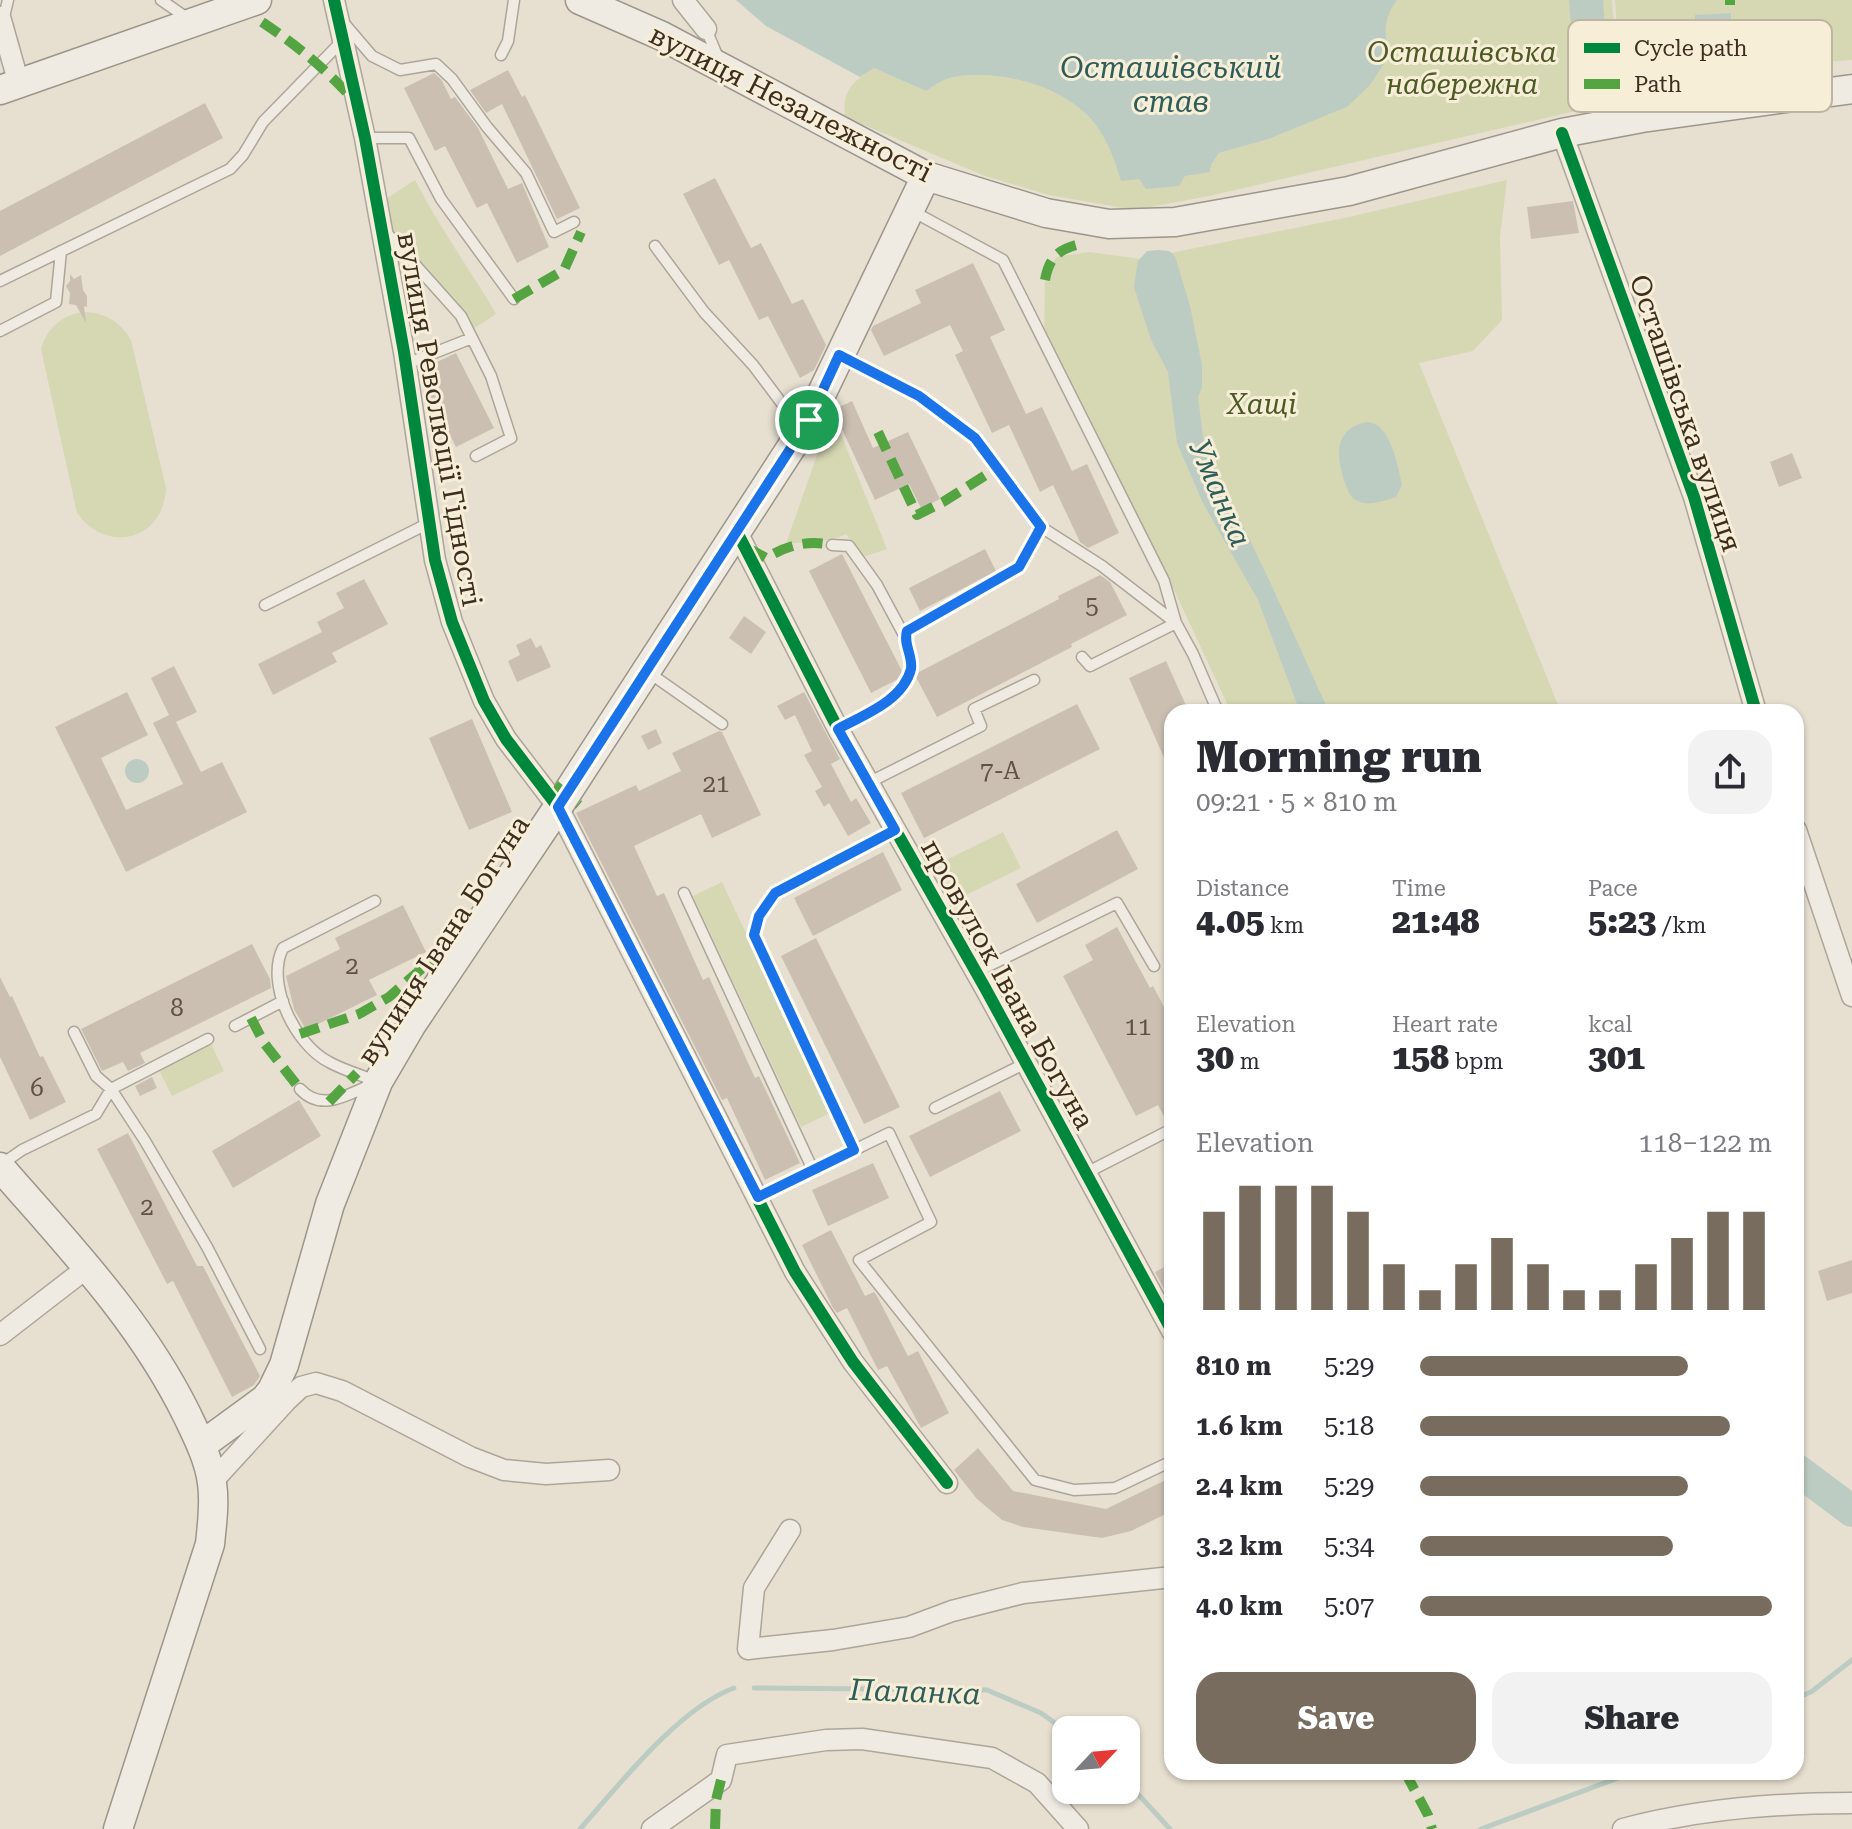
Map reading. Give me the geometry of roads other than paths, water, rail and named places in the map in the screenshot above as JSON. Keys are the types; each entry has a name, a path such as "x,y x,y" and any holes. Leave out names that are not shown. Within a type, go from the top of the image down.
{"main road":[{"path":"9,87 257,0"},
{"name":"вулиця Незалежності","path":"580,0 662,36 926,176 1046,213 1109,224 1175,222 1349,191 1562,133 1685,112"},
{"name":"вулиця Незалежності","path":"1832,92 1852,89"},
{"name":"вулиця Івана Богуна","path":"202,1445 265,1399 278,1379 330,1204 378,1082 412,1024 558,807 809,420 926,176"},
{"path":"0,1166 88,1267 136,1332 175,1392 202,1445 212,1482 210,1544 118,1829"}],"street":[{"path":"683,0 706,29"},
{"name":"вулиця Революції Гідності","path":"336,8 365,138 406,364 429,523 452,622 469,670 506,739 558,807 795,1272 853,1362 947,1483"},
{"path":"2,30 9,87"},
{"name":"Осташівська вулиця","path":"1562,133 1694,497 1754,704"},
{"name":"провулок Івана Богуна","path":"737,532 838,729 976,972 1164,1316"},
{"path":"1804,854 1852,996"},
{"path":"0,1335 88,1267"},
{"path":"212,1482 287,1400 301,1387 316,1383 342,1391 470,1457 504,1470 546,1474 609,1470"},
{"path":"790,1530 754,1588 748,1649 833,1640 909,1627 952,1611 1023,1593 1164,1578"},
{"path":"652,1829 721,1780 727,1755 826,1740 862,1739 992,1758 1037,1783 1078,1829"},
{"path":"1623,1829 1682,1816 1804,1803 1852,1803"}],"lane":[{"path":"2,30 8,0"},
{"path":"161,0 192,21"},
{"path":"501,55 508,41 514,0"},
{"path":"336,8 372,56 400,70 436,64 452,79 526,173 554,232 574,222"},
{"path":"706,29 724,69"},
{"path":"0,281 230,169 243,155 263,122 342,41"},
{"path":"365,138 409,138 441,199 514,299"},
{"path":"910,210 1003,260 1164,581 1176,623 1215,704"},
{"path":"381,226 461,316 491,376 511,438 476,456"},
{"path":"655,246 704,312 753,365 783,405 809,420"},
{"path":"0,331 56,302 61,251"},
{"path":"406,364 472,338"},
{"path":"839,355 919,396 975,438 1041,527 1102,566 1176,623"},
{"path":"265,605 429,523"},
{"path":"905,637 907,631 1019,567 1041,527"},
{"path":"832,545 849,546 877,585 905,637 912,666 902,688 887,701 838,729"},
{"path":"1082,657 1090,666 1176,623"},
{"path":"647,671 722,724"},
{"path":"868,783 981,726 974,709 1034,680"},
{"path":"854,1150 754,935 759,916 775,893 895,830"},
{"path":"684,893 813,1170"},
{"path":"375,901 283,948 276,961 276,976 290,1025 310,1049 328,1062 378,1082"},
{"path":"976,972 1117,903 1154,966"},
{"path":"235,1026 283,1001"},
{"path":"74,1032 96,1076 111,1089 145,1141 260,1349"},
{"path":"0,1166 22,1150 96,1114 111,1089 208,1039"},
{"path":"935,1108 1026,1063"},
{"path":"300,1089 317,1100 329,1102 378,1082"},
{"path":"758,1197 889,1133 931,1222 859,1260 1035,1480 1074,1490 1115,1488 1164,1465"},
{"path":"1086,1173 1164,1133"},
{"path":"803,1150 802,1143 806,1138"}],"water":[{"name":"Осташівський став","path":"736,0 1397,0 1386,26 1389,56 1370,85 1347,107 1269,139 1219,153 1210,172 1185,176 1179,186 1146,189 1139,179 1121,181 1111,151 1095,124 1083,111 1050,90 1011,78 991,76 950,78 926,91 874,68 860,77 766,26"},
{"path":"1569,0 1603,0 1604,20 1571,20"},
{"path":"1731,13 1731,20 1695,20 1695,15"},
{"path":"1147,251 1169,251 1175,256 1190,306 1202,365 1202,387 1198,397 1204,445 1325,704 1297,704 1258,600 1203,503 1177,443 1168,372 1151,340 1134,287 1138,261"},
{"path":"1367,422 1382,429 1387,437 1402,485 1396,497 1371,503 1359,502 1349,493 1339,460 1341,440 1346,432"},
{"path":"137,759 145,763 149,771 145,779 137,783 129,779 125,771 129,763"}],"waterway":[{"name":"Уманка","path":"1804,1475 1852,1511"},
{"name":"Паланка","path":"1804,1695 1852,1660"},
{"name":"Паланка","path":"580,1829 671,1730 692,1712 734,1688"},
{"name":"Паланка","path":"754,1688 987,1690 1041,1713 1052,1721"},
{"name":"Паланка","path":"1481,1829 1613,1780"},
{"name":"Паланка","path":"1140,1796 1170,1829"}],"park label":[{"name":"Осташівська набережна","path":"1462,68"},
{"name":"Хащі","path":"1262,404"}]}
